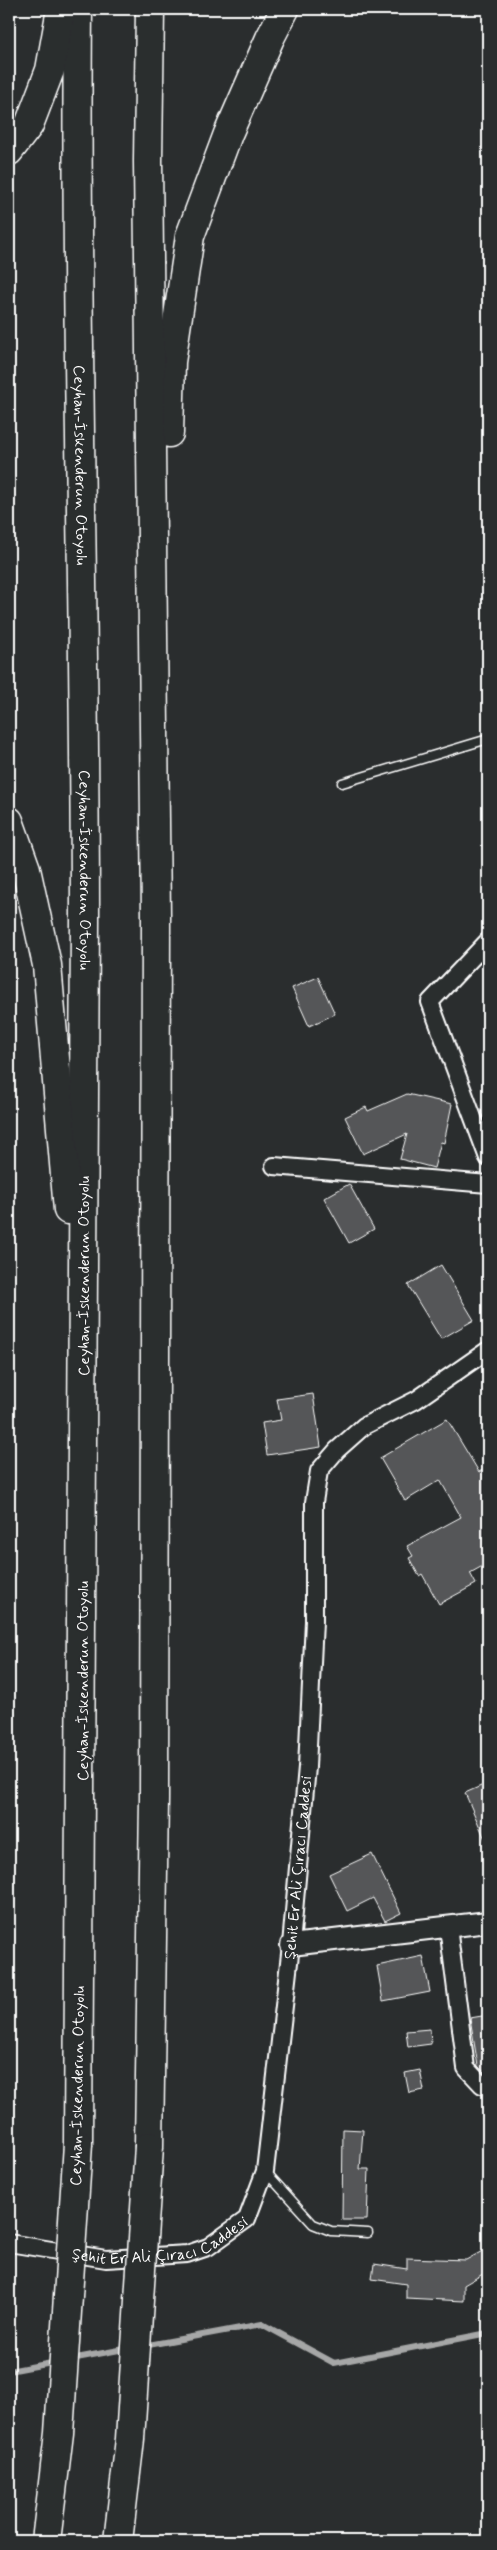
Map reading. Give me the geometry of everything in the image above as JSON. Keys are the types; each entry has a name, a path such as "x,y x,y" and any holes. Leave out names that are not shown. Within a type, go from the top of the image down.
{"highway":[{"path":"9,151 29,125 50,70 61,9"},
{"name":"Ceyhan-İskenderun Otoyolu","path":"46,2541 59,2433 78,2144 84,1461 85,917 77,162 78,9"},
{"path":"118,2541 130,2439 149,2146 154,1790 156,916 148,181 150,9"},
{"path":"156,916 171,362 190,236 228,134 270,38 285,9"},
{"path":"9,821 26,869 47,965 68,1203 84,1461"}],"street":[{"path":"488,941 430,1002 485,1136 488,1158"},
{"path":"274,1166 488,1184"},
{"name":"Şehit Er Ali Çıracı Caddesi","path":"9,2243 106,2259 187,2254 208,2247 247,2219 265,2171 291,1945 307,1767 314,1621 314,1502 319,1470 337,1450 364,1426 416,1400 488,1350"},
{"path":"291,1945 488,1922"},
{"path":"448,1927 466,2068 482,2085 488,2086"}],"lane":[{"path":"342,783 488,739"},
{"path":"265,2171 313,2224 331,2231 368,2233"}],"building":[{"path":"318,977 335,1014 309,1026 292,988"},
{"path":"407,1094 452,1104 444,1143 441,1142 434,1168 400,1159 407,1134 363,1154 345,1117 366,1107 368,1111"},
{"path":"349,1184 374,1229 349,1243 324,1198"},
{"path":"441,1265 474,1320 441,1339 408,1285"},
{"path":"313,1394 321,1447 267,1455 262,1423 281,1420 277,1399"},
{"path":"447,1419 479,1472 488,1467 488,1563 470,1573 476,1584 439,1604 422,1574 419,1576 409,1558 413,1556 407,1546 461,1517 440,1480 405,1501 380,1458"},
{"path":"488,1783 488,1846 465,1793"},
{"path":"372,1854 401,1913 385,1921 373,1898 347,1911 329,1874"},
{"path":"423,1956 430,1992 383,2001 377,1966"},
{"path":"488,2015 488,2073 485,2073 478,2066 470,2018"},
{"path":"430,2029 431,2044 408,2047 406,2031"},
{"path":"420,2070 424,2090 409,2093 405,2073"},
{"path":"343,2129 363,2130 360,2169 369,2169 367,2220 342,2220"},
{"path":"488,2248 488,2271 464,2285 464,2301 406,2298 406,2284 372,2279 374,2264 407,2269 407,2258 466,2260"}],"waterway":[{"path":"143,2346 262,2324 334,2363 488,2333"},
{"path":"71,2359 130,2348"},
{"path":"9,2371 57,2362"}]}
